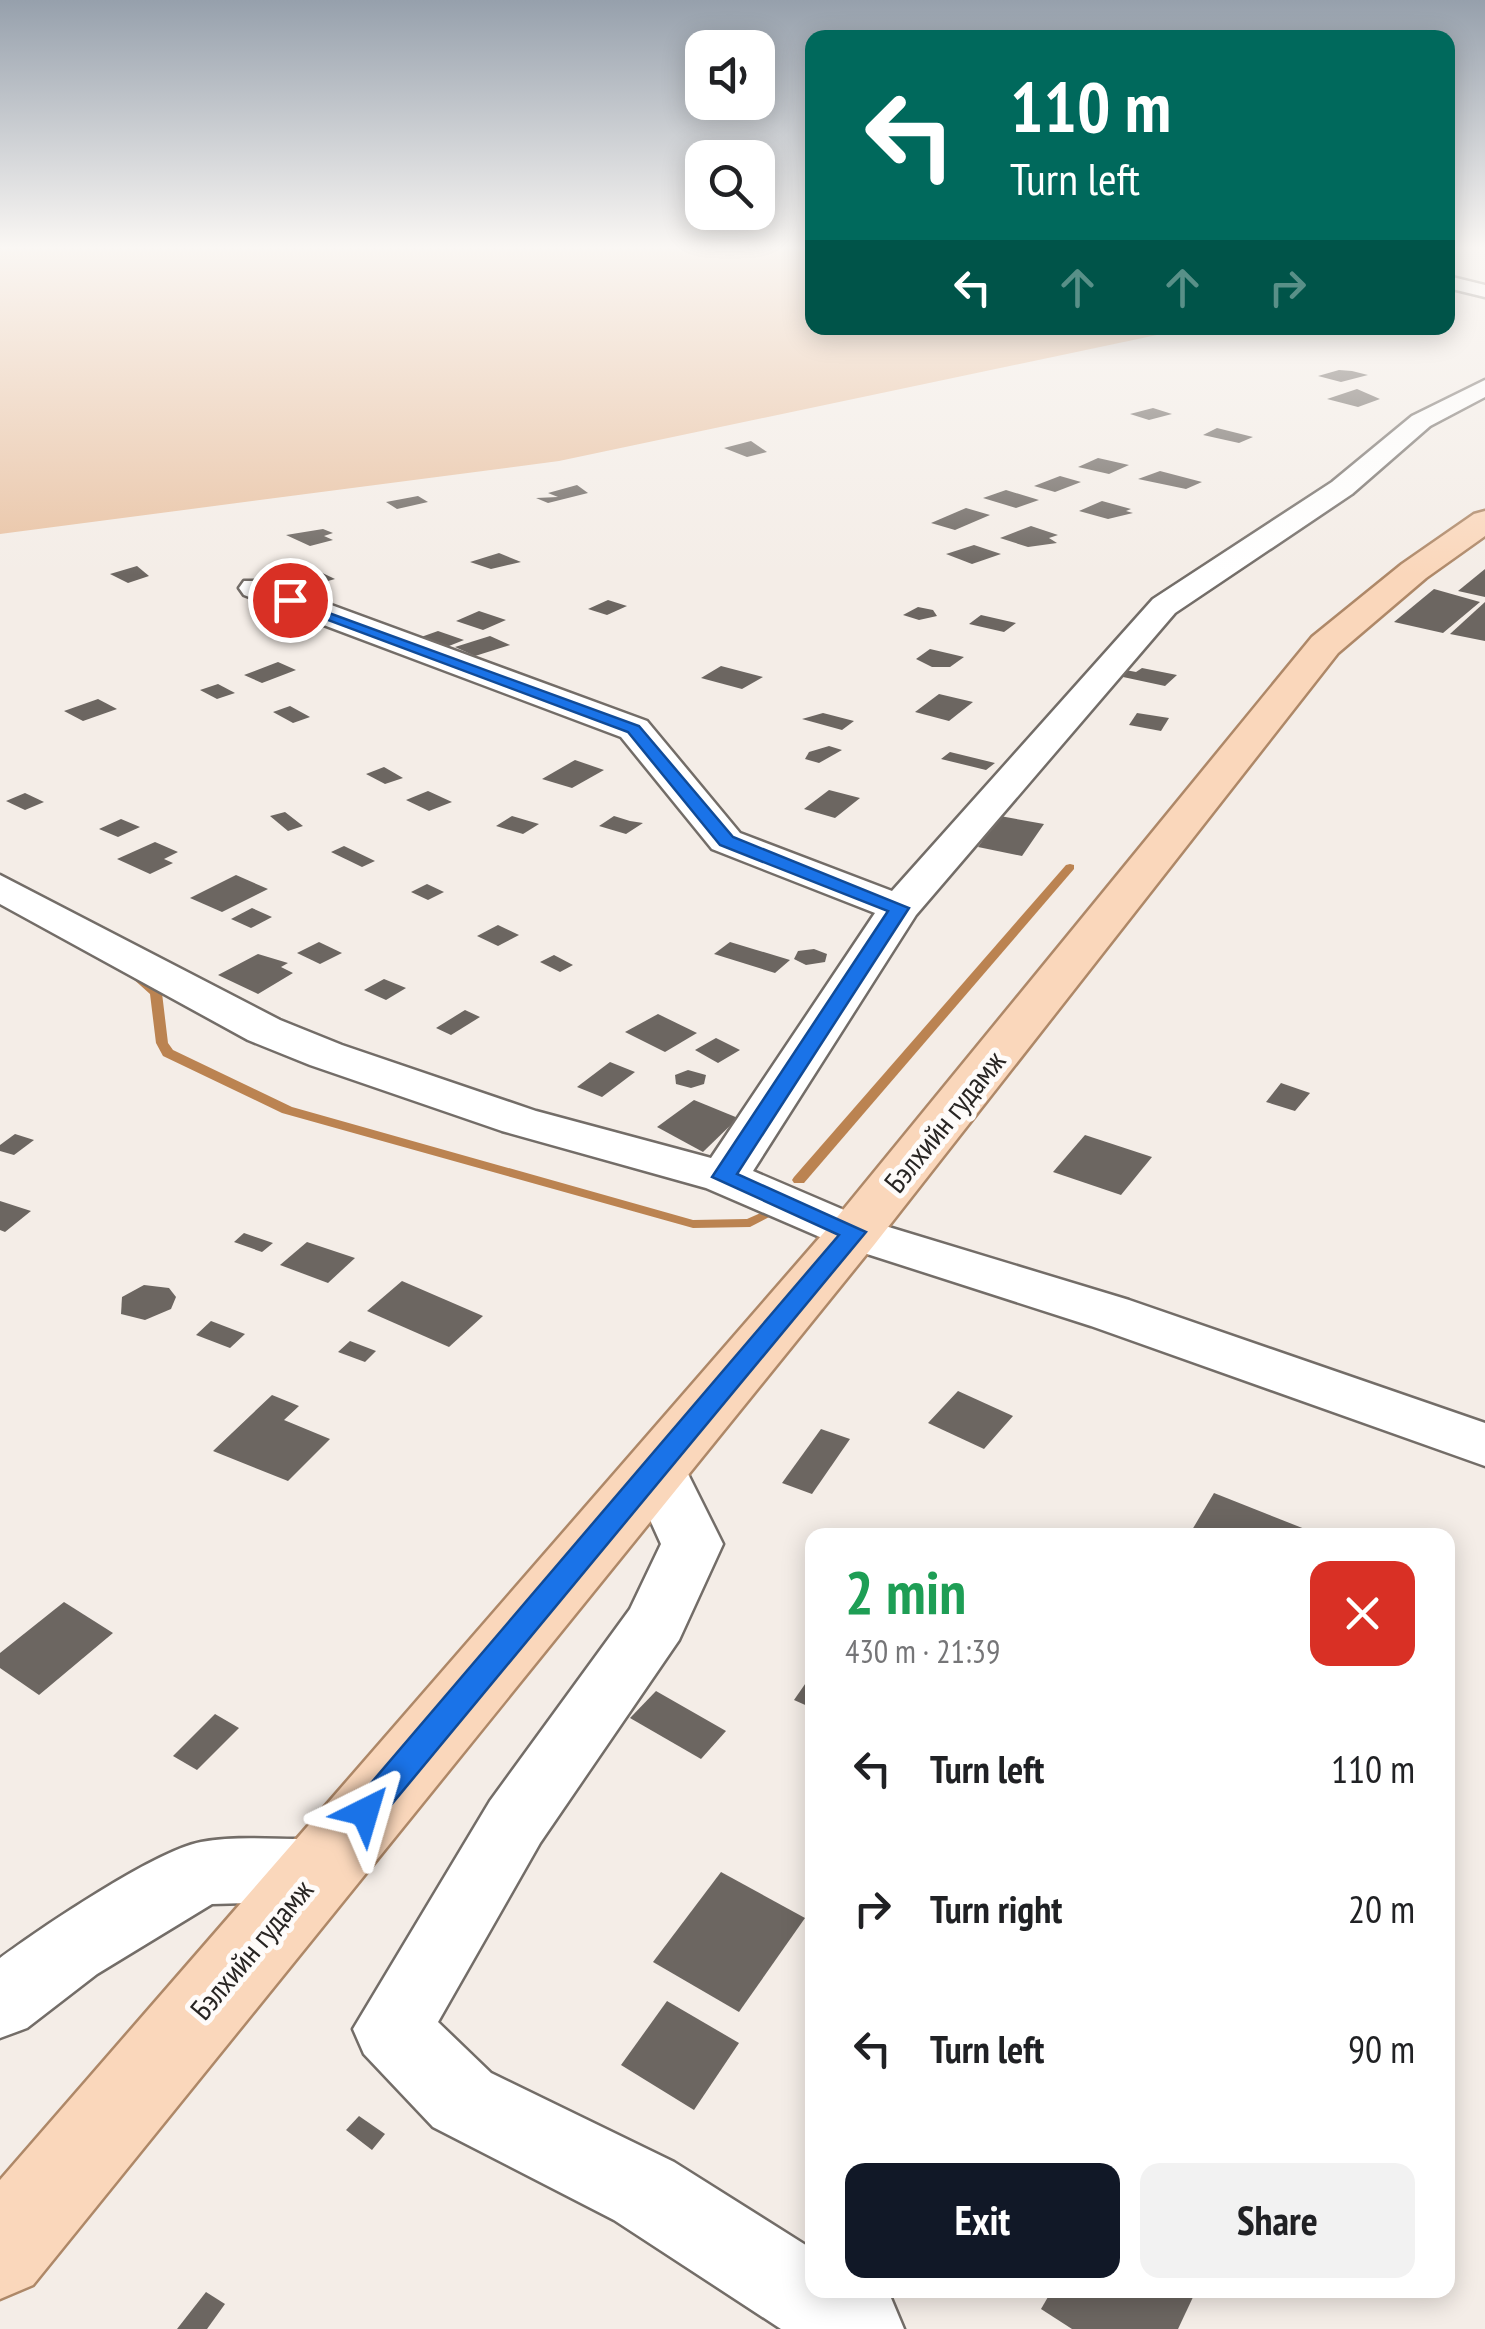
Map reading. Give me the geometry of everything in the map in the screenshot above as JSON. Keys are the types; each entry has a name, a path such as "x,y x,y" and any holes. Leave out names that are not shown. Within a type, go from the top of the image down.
{"main road":[{"name":"Бэлхийн гудамж","path":"0,2252 854,1232 1325,645 1414,571 1485,521"}],"street":[{"path":"724,1177 900,908 1164,606 1342,488 1421,420 1485,387"},
{"path":"256,588 634,729 726,841 900,908"},
{"path":"0,887 264,1030 326,1055 519,1121 724,1177 854,1232 1110,1313 1485,1445"},
{"path":"656,1469 692,1544 656,1622 515,1822 392,2029 462,2100 644,2192 805,2294"},
{"path":"0,2002 70,1950 201,1873 317,1870"},
{"path":"811,2298 860,2329"}],"shaded area":[{"path":"0,358 1049,358 559,461 0,534"}],"building":[{"path":"1339,370 1368,375 1341,382 1318,376"},
{"path":"1357,389 1380,399 1358,407 1327,399"},
{"path":"1153,408 1172,414 1149,420 1130,414"},
{"path":"1217,428 1253,437 1239,443 1203,435"},
{"path":"751,441 767,452 747,457 724,448"},
{"path":"1098,458 1129,465 1109,474 1078,467"},
{"path":"1160,471 1202,482 1186,489 1138,479"},
{"path":"1060,476 1081,482 1055,492 1034,486"},
{"path":"577,485 588,493 548,503 536,498 558,497 548,493"},
{"path":"1006,490 1039,500 1016,508 983,498"},
{"path":"418,496 428,502 397,509 386,502"},
{"path":"1102,501 1131,509 1126,511 1133,513 1108,519 1079,511"},
{"path":"966,508 990,515 955,530 931,523"},
{"path":"1031,526 1058,535 1049,538 1057,543 1028,547 1000,538"},
{"path":"323,529 333,533 324,536 333,540 310,546 286,535"},
{"path":"974,545 1001,554 972,564 946,554"},
{"path":"499,553 521,562 491,569 470,562"},
{"path":"137,566 149,576 128,583 110,574"},
{"path":"314,569 335,579 283,594 262,583"},
{"path":"1485,569 1485,597 1458,591"},
{"path":"1434,589 1480,602 1443,633 1394,622"},
{"path":"608,600 627,606 607,615 588,609"},
{"path":"1485,602 1485,641 1450,634 1474,612"},
{"path":"918,607 933,610 937,616 919,620 903,615"},
{"path":"479,611 506,620 483,630 456,621"},
{"path":"981,615 1016,623 1004,632 969,624"},
{"path":"438,631 464,640 434,652 407,642"},
{"path":"490,636 510,645 475,656 455,647"},
{"path":"930,649 964,657 950,667 932,667 916,659"},
{"path":"278,662 296,670 262,683 244,675"},
{"path":"721,666 763,677 742,689 701,678"},
{"path":"1115,668 1136,672 1142,668 1177,675 1165,686 1109,674"},
{"path":"218,684 235,693 217,699 200,690"},
{"path":"939,694 973,702 949,721 915,712"},
{"path":"98,699 117,709 83,721 64,711"},
{"path":"290,706 310,717 293,723 273,712"},
{"path":"823,713 854,721 842,730 802,719"},
{"path":"1137,713 1169,718 1161,731 1129,725"},
{"path":"829,746 842,750 819,763 805,759 809,752"},
{"path":"950,752 995,763 986,770 941,759"},
{"path":"575,760 604,770 572,788 542,779"},
{"path":"384,767 403,778 385,784 366,774"},
{"path":"829,790 860,798 835,818 804,809"},
{"path":"428,791 452,802 429,811 406,800"},
{"path":"25,793 44,802 25,810 6,801"},
{"path":"285,812 303,826 288,831 270,816"},
{"path":"512,816 539,824 523,834 496,826"},
{"path":"614,816 643,823 626,834 599,826"},
{"path":"1000,816 1044,824 1022,856 978,847"},
{"path":"121,819 140,827 118,837 99,829"},
{"path":"155,842 178,852 164,859 173,863 150,874 117,859"},
{"path":"344,846 375,861 362,867 331,852"},
{"path":"236,875 268,889 222,912 190,898"},
{"path":"427,884 444,892 428,900 411,892"},
{"path":"252,908 272,917 251,928 231,919"},
{"path":"498,925 519,935 498,946 477,936"},
{"path":"319,942 342,953 320,964 297,953"},
{"path":"730,942 790,960 775,973 714,954"},
{"path":"814,949 827,954 825,962 806,965 794,959 798,951"},
{"path":"258,954 288,963 281,967 293,973 258,994 218,975"},
{"path":"554,955 573,965 560,972 540,962"},
{"path":"384,979 406,988 386,1000 364,990"},
{"path":"465,1010 480,1017 451,1035 436,1028"},
{"path":"658,1014 697,1033 665,1052 625,1032"},
{"path":"716,1038 740,1050 718,1063 695,1050"},
{"path":"610,1062 635,1072 602,1097 577,1087"},
{"path":"688,1070 706,1075 704,1084 691,1088 676,1084 675,1075"},
{"path":"1281,1083 1310,1093 1295,1111 1266,1102"},
{"path":"694,1100 738,1118 703,1152 657,1127"},
{"path":"15,1134 34,1140 14,1155 0,1151 0,1145"},
{"path":"1085,1135 1152,1157 1121,1195 1053,1172"},
{"path":"0,1201 31,1211 5,1232 0,1230"},
{"path":"244,1233 273,1243 262,1252 234,1242"},
{"path":"307,1242 355,1258 328,1283 280,1265"},
{"path":"402,1281 483,1316 449,1347 367,1311"},
{"path":"144,1285 169,1288 176,1297 171,1309 145,1320 121,1314 122,1297"},
{"path":"211,1321 245,1334 230,1348 196,1335"},
{"path":"350,1341 376,1351 365,1362 338,1352"},
{"path":"958,1391 1013,1416 984,1449 928,1423"},
{"path":"272,1395 299,1406 284,1420 330,1439 288,1481 213,1451"},
{"path":"821,1429 850,1439 812,1494 782,1483"},
{"path":"1214,1493 1302,1528 1193,1528"},
{"path":"64,1602 113,1633 39,1695 0,1668 0,1653"},
{"path":"805,1684 805,1705 794,1700"},
{"path":"656,1691 726,1731 701,1759 630,1718"},
{"path":"215,1714 239,1728 197,1770 173,1756"},
{"path":"721,1872 805,1918 739,2012 653,1962"},
{"path":"667,2001 739,2043 694,2110 621,2065"},
{"path":"359,2116 385,2134 372,2150 346,2130"},
{"path":"206,2292 225,2304 207,2329 177,2329"},
{"path":"1047,2298 1193,2298 1178,2329 1072,2329 1041,2309"}],"waterway":[{"path":"799,1180 1070,867"},
{"path":"137,977 156,993 162,1043 168,1053 287,1110 693,1224 750,1223 770,1213"}],"route":[{"path":"290,600 634,729 726,841 900,908 724,1177 854,1232 365,1812"}]}
